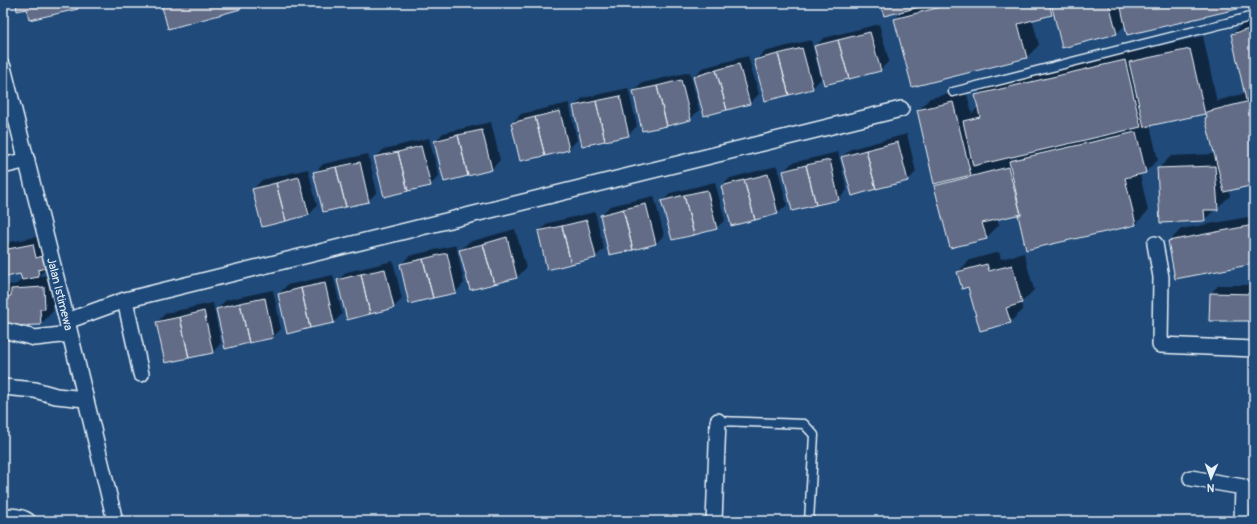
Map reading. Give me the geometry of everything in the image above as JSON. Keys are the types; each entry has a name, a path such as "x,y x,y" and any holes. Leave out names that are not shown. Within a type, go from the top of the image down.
{"street":[{"name":"Jalan Istimewa","path":"3,67 9,118 27,160 115,521"},
{"path":"3,330 35,338 69,328 125,300 901,110"},
{"path":"3,166 27,160"},
{"path":"1155,244 1161,277 1160,344 1254,349"},
{"path":"125,300 141,374"},
{"path":"3,387 35,390 56,396 85,399"},
{"path":"714,521 718,421"},
{"path":"1191,478 1243,487 1242,521"},
{"path":"3,516 25,518 28,521"}],"lane":[{"path":"953,92 1254,16"},
{"path":"718,421 804,424 814,434 809,521"}],"building":[{"path":"16,3 77,3 78,9 29,20 27,9 17,11"},
{"path":"161,3 239,3 241,9 168,29"},
{"path":"880,3 931,3 932,4 884,16"},
{"path":"956,3 1049,3 1052,15 1018,24 1027,58 912,87 894,19"},
{"path":"1051,3 1109,3 1117,34 1062,48"},
{"path":"1120,3 1254,3 1254,5 1127,35"},
{"path":"1254,28 1254,98 1246,100 1231,34"},
{"path":"870,32 881,71 849,79 838,40"},
{"path":"838,40 849,79 824,85 814,46"},
{"path":"802,48 813,89 789,95 778,54"},
{"path":"1190,49 1205,114 1144,127 1129,62"},
{"path":"778,54 789,95 765,101 754,60"},
{"path":"1125,60 1141,127 973,166 963,121 980,117 975,95"},
{"path":"739,64 750,104 727,110 716,70"},
{"path":"716,70 727,110 704,116 693,77"},
{"path":"681,80 691,120 667,126 657,86"},
{"path":"657,86 667,126 642,131 633,91"},
{"path":"620,96 629,136 605,141 596,101"},
{"path":"1254,100 1254,185 1224,192 1205,118 1207,117 1206,112"},
{"path":"596,101 605,141 582,146 573,106"},
{"path":"953,102 971,175 934,184 917,110"},
{"path":"560,111 569,150 545,156 535,117"},
{"path":"535,117 545,156 520,161 511,123"},
{"path":"482,130 492,170 468,176 458,135"},
{"path":"1136,132 1146,173 1125,178 1136,225 1026,250 1018,215 1021,215 1009,161"},
{"path":"458,135 468,176 444,182 434,141"},
{"path":"898,142 908,181 876,189 866,150"},
{"path":"421,146 431,186 408,191 398,152"},
{"path":"866,150 876,189 852,196 841,157"},
{"path":"398,152 408,191 384,197 374,157"},
{"path":"830,160 839,200 816,205 806,165"},
{"path":"360,162 369,202 346,207 336,167"},
{"path":"806,165 816,205 792,211 783,171"},
{"path":"1215,166 1218,210 1204,210 1205,221 1160,223 1157,168"},
{"path":"336,167 346,207 323,212 313,172"},
{"path":"1008,167 1021,214 982,223 987,239 950,248 934,186"},
{"path":"768,174 778,214 755,220 744,180"},
{"path":"299,177 309,215 286,221 276,183"},
{"path":"744,180 755,220 731,226 721,186"},
{"path":"276,183 286,221 262,227 252,189"},
{"path":"707,190 717,229 694,235 684,195"},
{"path":"684,195 694,235 672,240 661,201"},
{"path":"646,204 656,244 633,250 623,209"},
{"path":"623,209 633,250 609,255 600,215"},
{"path":"587,220 596,258 571,264 562,226"},
{"path":"1254,225 1254,264 1175,279 1168,241"},
{"path":"562,226 571,264 547,270 538,231"},
{"path":"507,237 517,278 494,284 483,244"},
{"path":"33,244 36,258 43,256 45,268 38,270 39,277 22,280 20,274 6,277 3,264 3,250"},
{"path":"483,244 494,284 470,290 459,250"},
{"path":"447,253 456,293 433,298 423,259"},
{"path":"423,259 433,298 409,304 400,264"},
{"path":"987,264 989,271 1012,265 1022,303 1006,308 1011,323 980,331 968,287 962,289 957,272"},
{"path":"385,269 394,308 370,314 361,274"},
{"path":"361,274 370,314 347,320 337,280"},
{"path":"325,283 334,323 310,328 301,288"},
{"path":"44,287 45,309 40,309 41,325 3,326 3,297 11,296 11,289"},
{"path":"301,288 310,328 287,334 278,294"},
{"path":"1210,293 1254,294 1254,321 1209,321"},
{"path":"265,298 273,338 249,343 240,303"},
{"path":"240,303 249,343 225,349 216,309"},
{"path":"204,311 213,353 189,358 180,317"},
{"path":"180,317 189,358 165,363 156,322"}]}
